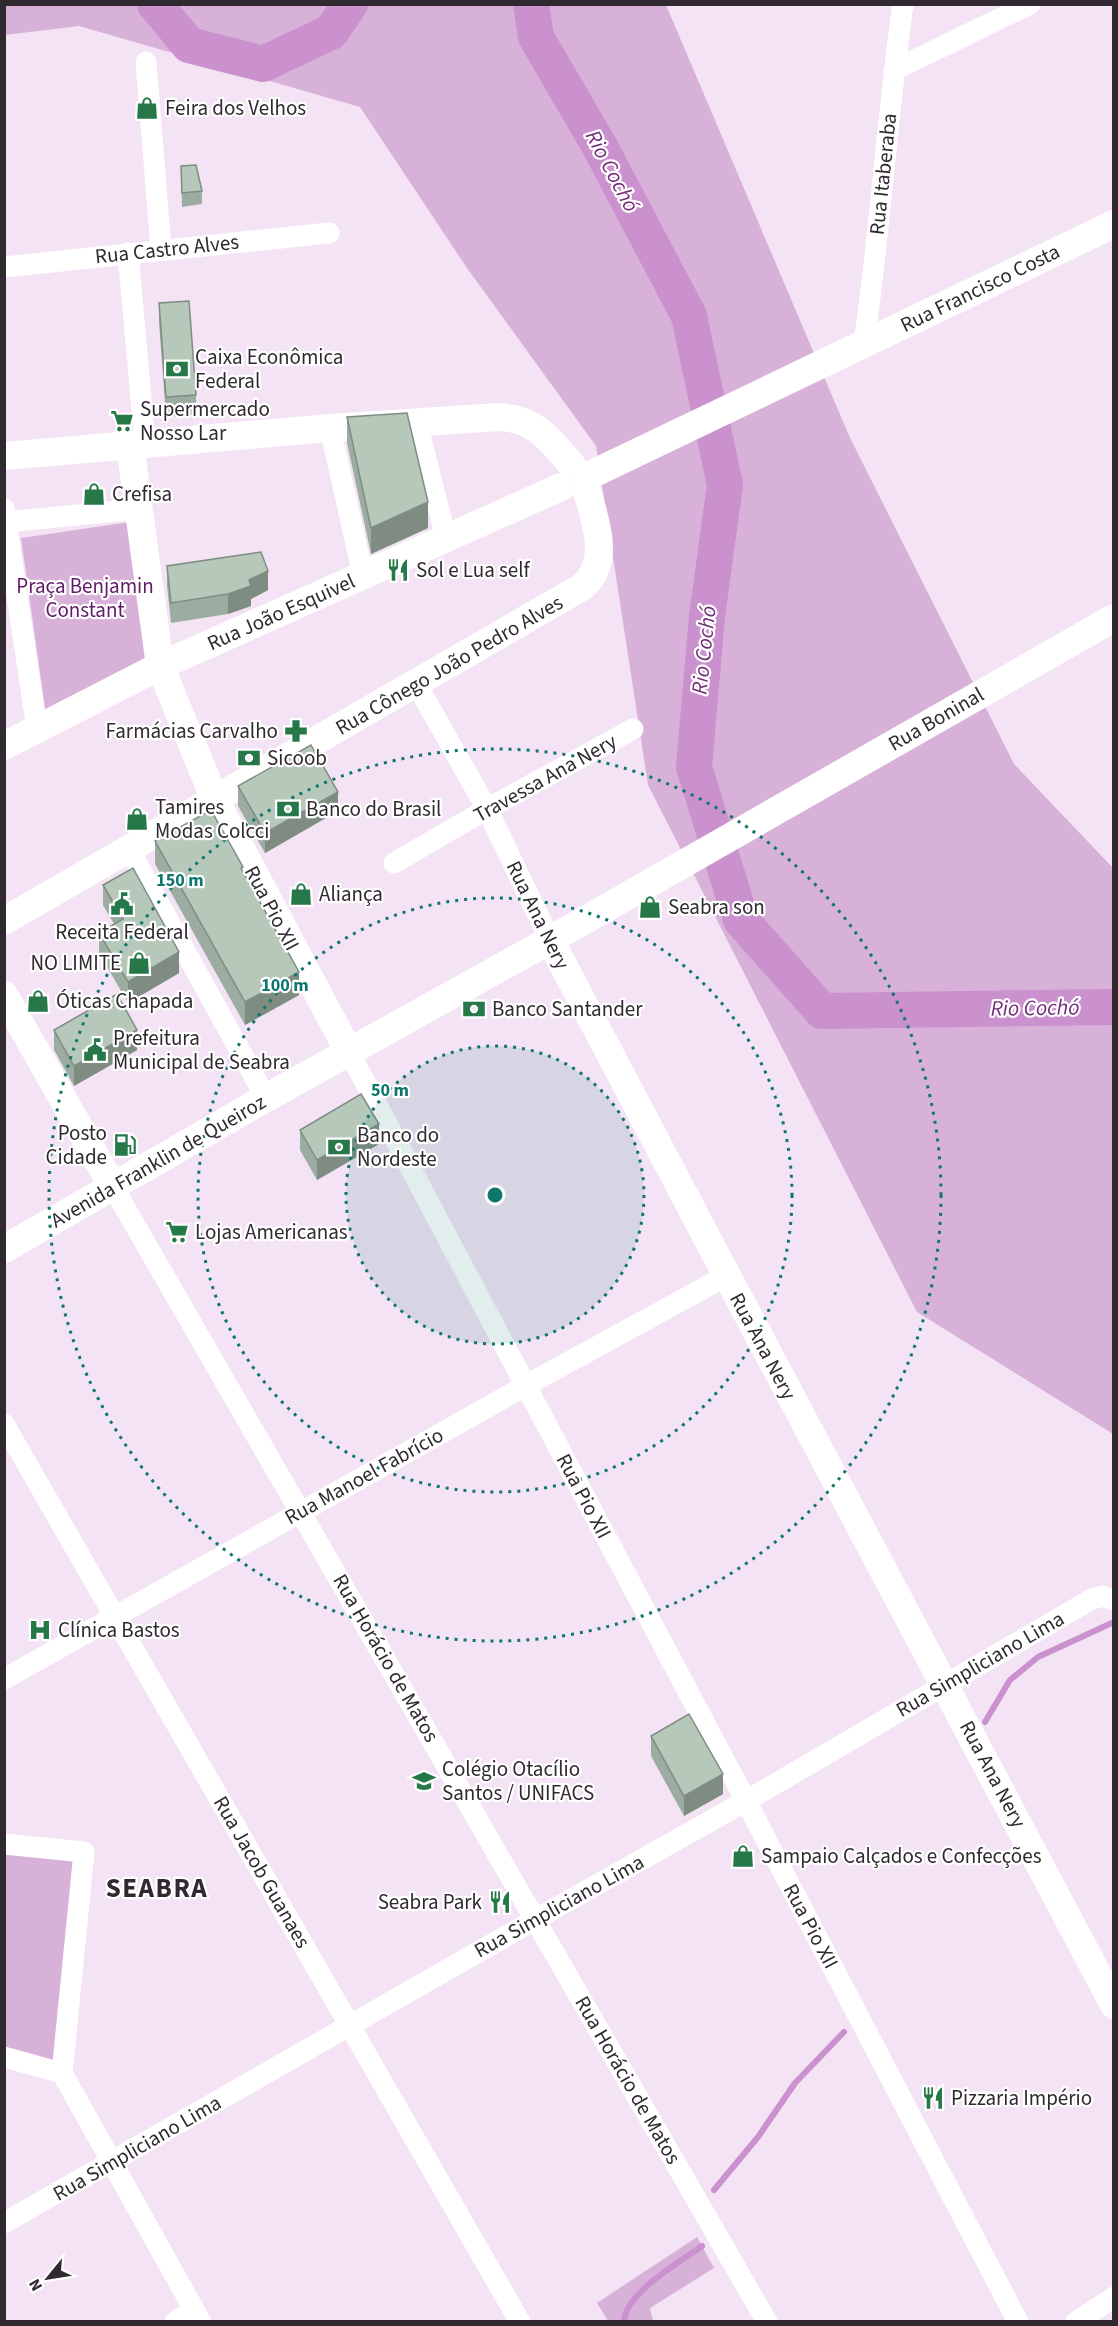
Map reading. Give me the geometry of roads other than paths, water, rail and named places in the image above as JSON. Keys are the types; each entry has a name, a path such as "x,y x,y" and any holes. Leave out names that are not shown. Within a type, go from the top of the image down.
{"street":[{"name":"Rua Itaberaba","path":"855,348 873,282 894,70 903,4"},
{"path":"894,70 1030,4"},
{"path":"146,62 161,249"},
{"name":"Rua Francisco Costa","path":"584,476 1113,224"},
{"name":"Rua Castro Alves","path":"4,267 329,233"},
{"path":"128,253 138,444 138,510 160,666"},
{"path":"4,456 330,428 516,418 530,423 543,434 584,476"},
{"path":"417,423 446,538"},
{"path":"330,428 363,575"},
{"name":"Rua João Esquivel","path":"4,746 160,666 584,476"},
{"name":"Rua Cônego João Pedro Alves","path":"4,921 582,587 592,579 598,567 600,552 584,476"},
{"path":"37,729 5,515 138,510"},
{"name":"Rua Boninal","path":"656,879 1113,618"},
{"name":"Rua Pio XII","path":"160,666 215,801 746,1801 1018,2322"},
{"name":"Rua Ana Nery","path":"417,684 487,809 550,940 1113,2005"},
{"name":"Travessa Ana Nery","path":"394,863 633,729"},
{"path":"129,849 266,1098"},
{"name":"Avenida Franklin de Queiroz","path":"6,1246 656,879"},
{"name":"Rua Horácio de Matos","path":"4,995 767,2322"},
{"name":"Rua Manoel Fabrício","path":"4,1679 525,1386 726,1276"},
{"name":"Rua Jacob Guanaes","path":"4,1424 520,2322"},
{"name":"Rua Simpliciano Lima","path":"4,2223 536,1918 746,1801 1092,1599 1103,1596 1113,1600"},
{"path":"4,1844 84,1852 62,2073 197,2316 175,2322"},
{"path":"4,2057 62,2073"},
{"path":"1076,2322 1113,2297"}],"waterway":[{"name":"Rio Cochó","path":"155,4 189,45 263,64 331,32 350,4"},
{"name":"Rio Cochó","path":"531,4 536,37 600,147 689,316 725,485 707,616 694,767 741,920 822,1011 1114,1007"},
{"path":"985,1722 1010,1680 1038,1657 1114,1622"},
{"path":"714,2190 758,2137 795,2083 844,2032"},
{"path":"624,2322 627,2311 643,2289 702,2246"}],"place":[{"name":"Feira dos Velhos","path":"147,108"},
{"name":"Caixa Econômica Federal","path":"177,369"},
{"name":"Supermercado Nosso Lar","path":"122,421"},
{"name":"Crefisa","path":"94,494"},
{"name":"Sol e Lua self","path":"398,570"},
{"name":"Farmácias Carvalho","path":"296,731"},
{"name":"Sicoob","path":"249,758"},
{"name":"Banco do Brasil","path":"288,809"},
{"name":"Tamires Modas Colcci","path":"137,819"},
{"name":"Aliança","path":"301,894"},
{"name":"Receita Federal","path":"122,904"},
{"name":"Seabra son","path":"650,907"},
{"name":"NO LIMITE","path":"139,963"},
{"name":"Óticas Chapada","path":"38,1001"},
{"name":"Banco Santander","path":"474,1009"},
{"name":"Prefeitura Municipal de Seabra","path":"95,1050"},
{"name":"Posto Cidade","path":"125,1145"},
{"name":"Banco do Nordeste","path":"339,1147"},
{"name":"Lojas Americanas","path":"177,1232"},
{"name":"Clínica Bastos","path":"40,1630"},
{"name":"Colégio Otacílio Santos / UNIFACS","path":"424,1781"},
{"name":"Sampaio Calçados e Confecções","path":"743,1856"},
{"name":"Seabra Park","path":"500,1902"},
{"name":"Pizzaria Império","path":"933,2098"}],"district":[{"name":"SEABRA","path":"157,1888"}],"park label":[{"name":"Praça Benjamin Constant","path":"85,598"}]}
